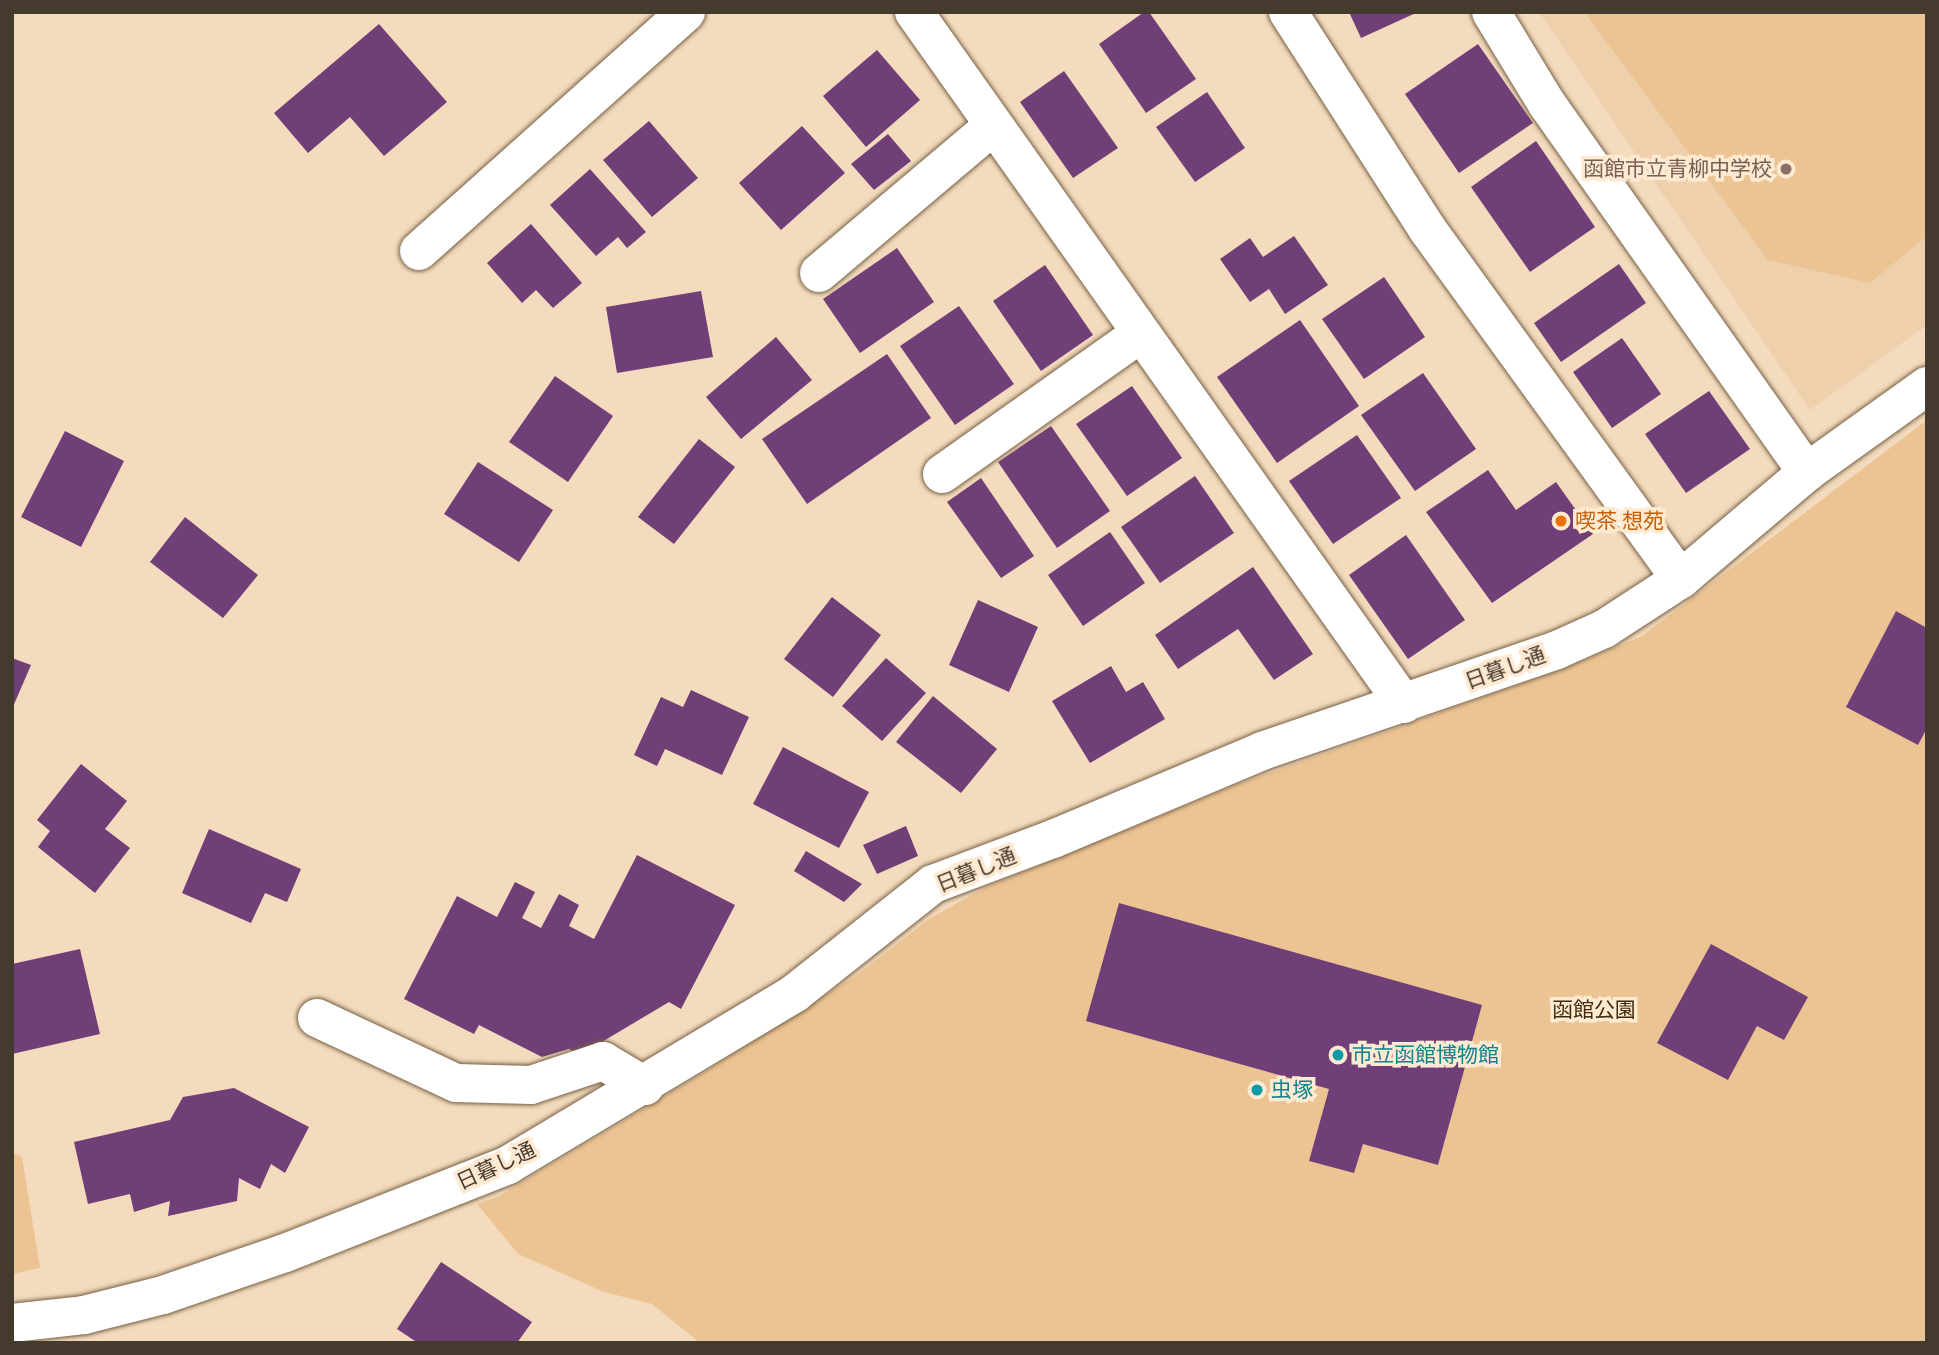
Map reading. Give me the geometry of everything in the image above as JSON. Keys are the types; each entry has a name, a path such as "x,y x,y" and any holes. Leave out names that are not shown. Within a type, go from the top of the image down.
{"street":[{"path":"419,251 686,12"},
{"path":"914,12 1404,704"},
{"path":"1288,12 1428,230 1681,579"},
{"path":"1491,12 1547,104 1807,472"},
{"path":"819,273 993,126"},
{"path":"942,474 1140,334"},
{"name":"日暮し通","path":"12,1323 83,1315 163,1295 285,1253 508,1165 645,1086 795,993 933,884 1054,839 1262,751 1557,650 1604,629 1681,579 1807,472 1927,386"},
{"path":"317,1018 456,1083 531,1085 603,1061 645,1086"}],"shaded area":[{"name":"函館市立青柳中学校","path":"1539,12 1927,12 1927,325 1810,410"}],"green space":[{"name":"函館市立青柳中学校","path":"1584,12 1927,12 1927,236 1870,283 1768,260"},
{"name":"函館公園","path":"1927,420 1927,1343 700,1343 652,1304 604,1292 518,1254 477,1204 499,1196 705,1072 857,975 929,919 986,887 1241,783 1561,670 1642,636"},
{"path":"12,1152 22,1157 40,1268 12,1274"}],"building":[{"path":"1144,12 1149,12 1196,79 1146,113 1099,44"},
{"path":"1349,12 1418,12 1361,38"},
{"path":"379,24 447,102 384,156 350,117 308,153 274,113"},
{"path":"1478,44 1533,123 1459,173 1405,94"},
{"path":"877,50 920,100 866,147 823,96"},
{"path":"1064,71 1118,148 1073,178 1020,102"},
{"path":"1207,92 1245,148 1195,182 1156,127"},
{"path":"649,121 698,178 652,217 603,160"},
{"path":"802,126 845,173 781,230 739,183"},
{"path":"888,134 911,161 874,190 851,164"},
{"path":"1536,141 1595,227 1530,272 1471,187"},
{"path":"590,169 646,232 627,248 618,237 596,256 550,205"},
{"path":"531,224 582,283 553,308 536,290 522,303 487,263"},
{"path":"1294,236 1328,285 1285,314 1269,289 1250,302 1220,259 1250,238 1263,257"},
{"path":"897,248 934,302 860,353 823,299"},
{"path":"1619,264 1646,303 1561,362 1534,323"},
{"path":"1045,265 1093,335 1041,371 993,301"},
{"path":"1384,277 1425,337 1364,379 1322,319"},
{"path":"701,291 713,357 617,373 606,307"},
{"path":"959,306 1014,384 955,425 900,346"},
{"path":"1300,320 1359,406 1277,463 1217,377"},
{"path":"776,337 812,380 741,439 706,397"},
{"path":"1622,338 1661,394 1612,428 1573,372"},
{"path":"887,354 931,418 807,504 762,439"},
{"path":"1423,373 1476,449 1415,491 1361,415"},
{"path":"555,376 613,416 568,482 509,442"},
{"path":"1132,386 1182,458 1127,496 1076,424"},
{"path":"1709,391 1750,449 1686,493 1645,434"},
{"path":"1051,426 1110,511 1057,548 998,462"},
{"path":"65,431 124,461 81,547 21,517"},
{"path":"1357,435 1401,498 1333,544 1289,481"},
{"path":"699,439 735,467 674,544 638,517"},
{"path":"478,462 553,510 519,562 444,514"},
{"path":"1488,470 1516,510 1556,482 1593,534 1492,603 1426,512"},
{"path":"1195,476 1234,533 1160,583 1121,527"},
{"path":"981,478 1034,556 1001,578 947,502"},
{"path":"185,517 258,575 223,618 150,562"},
{"path":"1110,532 1145,583 1083,626 1048,575"},
{"path":"1406,535 1465,620 1408,659 1349,575"},
{"path":"1253,567 1313,654 1274,680 1238,629 1178,669 1155,635"},
{"path":"832,597 881,635 833,697 784,659"},
{"path":"978,600 1038,627 1009,692 949,665"},
{"path":"1896,611 1927,628 1927,728 1918,745 1846,707"},
{"path":"12,658 31,665 12,709"},
{"path":"886,658 926,693 882,741 842,706"},
{"path":"1111,666 1126,692 1143,682 1165,719 1090,763 1052,701"},
{"path":"691,690 749,717 722,775 665,749 657,766 634,755 661,697 683,707"},
{"path":"933,696 997,749 961,793 896,742"},
{"path":"783,747 869,792 839,848 753,804"},
{"path":"81,764 127,801 105,829 130,848 95,893 38,847 50,831 37,820"},
{"path":"906,826 918,856 877,874 863,845"},
{"path":"209,829 301,869 287,902 265,893 251,923 182,893"},
{"path":"806,851 862,884 844,902 794,871"},
{"path":"637,855 735,905 681,1009 669,1002 580,1055 569,1049 542,1057 479,1025 474,1034 404,999 457,896 497,917 515,882 535,892 522,918 541,928 559,894 579,905 569,926 594,939"},
{"name":"市立函館博物館","path":"1119,903 1482,1005 1438,1165 1363,1144 1354,1173 1309,1161 1329,1089 1086,1021"},
{"path":"1711,944 1808,997 1784,1040 1757,1026 1728,1080 1657,1043"},
{"path":"80,949 100,1034 12,1054 12,964"},
{"path":"234,1088 309,1127 285,1173 271,1164 260,1189 239,1178 237,1201 168,1216 170,1201 134,1212 130,1194 88,1204 74,1142 170,1120 183,1097"},
{"path":"441,1262 532,1322 517,1343 418,1343 397,1329"}],"place":[{"name":"函館市立青柳中学校","path":"1786,169"},
{"name":"喫茶 想苑","path":"1561,521"},
{"name":"市立函館博物館","path":"1338,1055"},
{"name":"虫塚","path":"1257,1090"}]}
